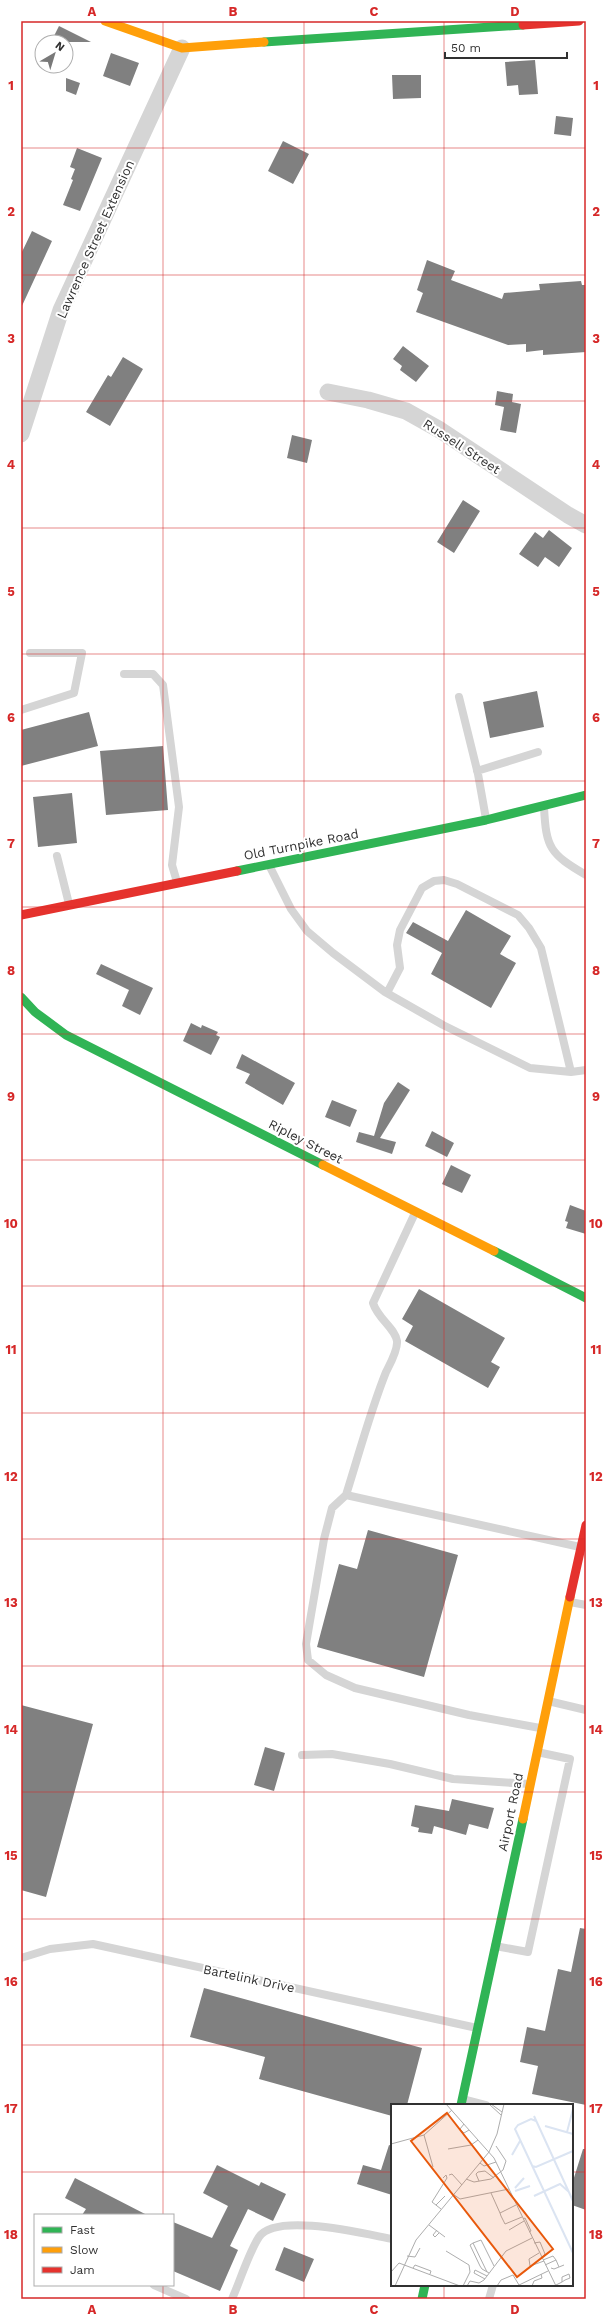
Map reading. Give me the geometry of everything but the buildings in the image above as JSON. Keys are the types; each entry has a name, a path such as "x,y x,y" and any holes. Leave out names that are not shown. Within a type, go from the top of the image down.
{"street":[{"path":"105,21 182,48 579,21"},
{"name":"Lawrence Street Extension","path":"21,434 61,310 182,48"},
{"name":"Russell Street","path":"328,392 368,400 406,411 440,430 568,515 586,525"},
{"name":"Old Turnpike Road","path":"21,915 486,820 586,795"},
{"name":"Ripley Street","path":"21,997 35,1012 66,1035 586,1298"},
{"name":"Airport Road","path":"462,2102 494,1946 586,1525"},
{"path":"422,2299 425,2286"}],"lane":[{"path":"21,710 74,693 82,653 30,653"},
{"path":"124,674 153,674 163,685 178,807 172,865 177,882"},
{"path":"459,697 477,771 486,820"},
{"path":"477,771 538,752"},
{"path":"544,806 545,836 554,854 586,875"},
{"path":"58,856 70,904"},
{"path":"268,864 291,909 307,931 332,953 386,993 442,1025 530,1068 571,1072 586,1070"},
{"path":"386,993 400,968 397,945 400,930 422,888 434,881 444,880 457,884 518,916 529,928 541,948 571,1072"},
{"path":"415,1211 373,1303 376,1313 393,1330 397,1341 377,1394 346,1495 332,1508 324,1539 306,1644 308,1660 326,1674 355,1688 469,1715 541,1729"},
{"path":"346,1495 581,1548"},
{"path":"569,1601 586,1605"},
{"path":"547,1701 586,1710"},
{"path":"494,1946 528,1952 570,1759 536,1752"},
{"path":"302,1755 332,1754 390,1764 454,1779 529,1784"},
{"name":"Bartelink Drive","path":"21,1958 50,1949 93,1944 477,2028"},
{"path":"462,2102 478,2104"},
{"path":"232,2299 259,2236 280,2225 334,2227 391,2239"},
{"path":"156,2286 186,2299"},
{"path":"489,2299 493,2286"}],"traffic: fast":[{"path":"264,42 523,25"},
{"path":"237,871 486,820 586,795"},
{"path":"21,997 35,1012 66,1035 323,1165"},
{"path":"494,1251 586,1298"},
{"path":"461,2104 523,1819"},
{"path":"422,2299 425,2286"}],"traffic: slow":[{"path":"105,21 182,48 264,42"},
{"path":"323,1165 494,1251"},
{"path":"523,1819 570,1597"}],"traffic: jam":[{"path":"523,25 579,21"},
{"path":"21,915 237,871"},
{"path":"570,1597 586,1525"}]}
